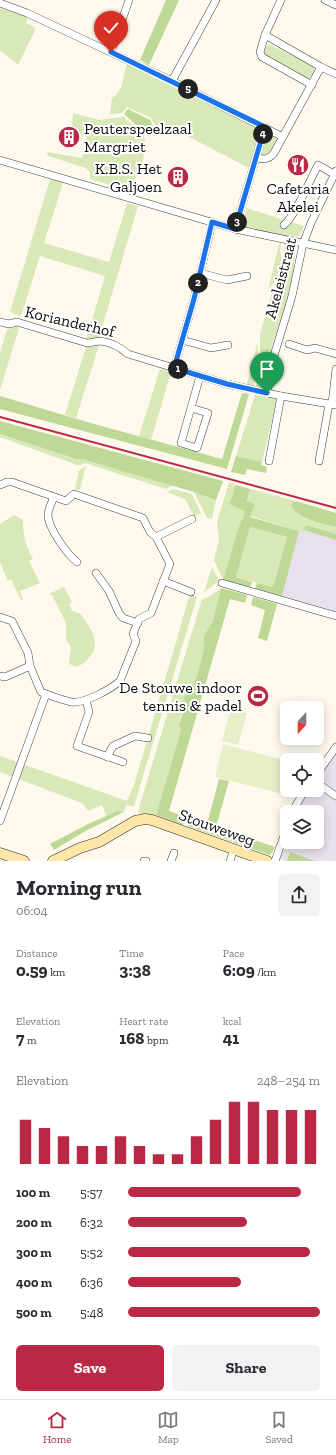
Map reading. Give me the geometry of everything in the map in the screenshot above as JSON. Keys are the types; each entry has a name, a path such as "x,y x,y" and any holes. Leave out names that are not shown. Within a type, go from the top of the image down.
{"main road":[{"name":"Stouweweg","path":"53,861 80,848 89,841 105,834 115,832 135,821 145,819 158,822 267,861"},
{"path":"0,853 24,861"}],"street":[{"path":"111,52 129,0"},
{"path":"172,80 216,0"},
{"path":"281,0 260,49 262,57 312,85"},
{"path":"325,0 336,5"},
{"path":"0,3 27,13 172,80 283,137"},
{"path":"265,35 336,74"},
{"path":"256,157 266,160 271,157 321,67"},
{"path":"235,229 265,127"},
{"path":"0,160 235,229 336,250"},
{"name":"Akeleistraat","path":"267,393 274,353 292,296 303,244 311,223 335,172 318,165 292,214 284,225"},
{"path":"174,368 200,273 212,222"},
{"path":"200,273 227,280 247,276"},
{"name":"Korianderhof","path":"0,322 9,324 17,322 87,343 98,341 120,347 128,354 200,376 267,393 332,405"},
{"path":"182,340 211,348 228,345"},
{"path":"289,344 307,350 315,348 336,354"},
{"path":"319,461 332,405 336,368"},
{"path":"191,408 208,413 197,448 181,443 200,376"},
{"path":"269,461 281,396"},
{"path":"0,485 7,482 12,482 66,501 74,494 143,518 150,532 156,537 170,564 151,613 139,619 133,634 136,641 120,681 116,685 86,700 72,702 41,692 30,666 28,653 12,622 0,617"},
{"path":"54,497 48,514 49,524 71,557 77,562"},
{"path":"156,537 192,519"},
{"path":"96,573 109,591 119,614 123,618 138,623"},
{"path":"163,581 192,592"},
{"path":"222,583 336,616"},
{"path":"0,676 5,677 30,666"},
{"path":"0,821 46,694"},
{"path":"86,700 89,712 77,746 123,762"},
{"path":"107,757 113,746 135,736 148,738"},
{"path":"324,764 336,746"},
{"path":"324,787 336,796"},
{"path":"275,861 280,847"},
{"path":"230,861 234,849"},
{"path":"171,861 174,853"}],"shaded area":[{"path":"298,527 336,537 336,617 279,600"},
{"path":"336,754 336,861 285,861 279,859 283,849 324,849 324,805 301,805 304,797 324,797 324,770"}],"green space":[{"path":"166,0 179,0 149,65 140,60"},
{"path":"0,8 28,17 26,23 36,28 18,65 0,50"},
{"path":"269,44 314,66 313,74 309,78 305,78 264,55 266,47"},
{"path":"127,64 258,129 257,139 249,168 174,129 167,127 157,128 151,118 127,107 122,113 110,114 112,98 121,87"},
{"path":"128,109 150,120 154,129 158,131 146,134 124,114"},
{"path":"73,113 99,120 123,116 143,136 145,140 143,161 135,176 137,193 90,179 90,173 86,168 48,156 47,152 82,158 87,138 72,128"},
{"path":"269,134 278,140 274,150 267,157 259,157 265,137"},
{"path":"50,179 63,183 44,243 109,262 127,203 138,206 99,338 89,341 86,340 105,276 40,256 21,316 10,312"},
{"path":"247,208 304,226 299,236 296,237 246,227 243,221"},
{"path":"281,243 280,250 284,271 268,290 279,244"},
{"path":"285,243 292,244 295,247 293,281 273,342 264,388 256,386 261,365 260,335 272,292 287,272 288,266 284,250"},
{"path":"19,328 0,390 0,353 7,329"},
{"path":"258,341 257,365 253,386 247,384"},
{"path":"98,345 76,418 65,415 86,347"},
{"path":"160,369 171,372 151,440 139,436"},
{"path":"242,393 249,394 227,469 0,409 0,396 87,422 222,459"},
{"path":"255,395 277,399 262,462 236,456"},
{"path":"0,421 223,481 216,500 194,492 82,459 76,459 0,434"},
{"path":"0,434 76,459 82,459 173,485 166,489 85,463 77,465 0,437"},
{"path":"236,456 262,462 261,465 267,467 266,473 247,469 245,475 231,472"},
{"path":"87,466 80,490 75,489 79,471"},
{"path":"229,482 236,485 229,504 245,512 238,529 223,580 214,560 219,540 217,523"},
{"path":"236,485 250,489 247,501 255,504 250,517 299,531 282,596 255,589 257,583 273,587 287,537 250,527 236,577 252,582 250,588 223,580 238,529 245,512 229,504"},
{"path":"173,489 192,494 201,513 194,516 185,499 167,492"},
{"path":"250,489 296,501 292,503 298,514 336,527 336,534 306,525 304,530 299,531 250,516 247,501"},
{"path":"194,492 216,500 212,519 207,518"},
{"path":"296,501 336,513 336,527 302,516 293,508 292,503"},
{"path":"14,515 23,520 25,540 33,559 29,561 40,583 20,591 23,600 21,600 11,579 8,581 0,562 0,524"},
{"path":"306,525 336,534 336,540 304,530"},
{"path":"250,527 287,537 273,587 236,577"},
{"path":"212,567 219,581 204,592"},
{"path":"64,587 72,602 69,604 72,611 81,614 92,632 95,642 95,647 90,657 77,667 69,664 71,647 66,639 66,623 52,595 49,594"},
{"path":"221,588 213,620 204,636 204,649 194,686 189,688 184,698 185,707 179,721 181,730 156,815 140,815 138,811 202,599 207,598"},
{"path":"221,588 247,595 245,603 230,599 169,811 185,817 183,825 156,815 181,730 179,724 185,707 184,698 189,688 194,685 204,649 204,636 213,620"},
{"path":"190,594 197,597 134,806 126,805 124,812 118,811 107,817 102,805 88,811 82,803 0,772 0,756 127,801 134,785"},
{"path":"253,597 277,604 267,641 258,638 265,610 251,605"},
{"path":"231,708 247,713 238,745 222,741"},
{"path":"223,744 280,759 280,793 215,777"},
{"path":"219,779 229,781 216,827 275,847 270,855 188,826 190,818 207,824"},
{"path":"118,811 124,812 87,830 54,850 50,844 88,824"},
{"path":"290,852 315,861 287,861"}],"railway":[{"path":"0,417 336,508"}],"place":[{"name":"Peuterspeelzaal Margriet","path":"69,137"},
{"name":"Cafetaria Akelei","path":"298,165"},
{"name":"K.B.S. Het Galjoen","path":"178,177"},
{"name":"De Stouwe indoor tennis & padel","path":"258,696"}],"route":[{"path":"111,52 172,80 265,127 235,229 212,222 194,299 174,368 227,384 267,393"}]}
